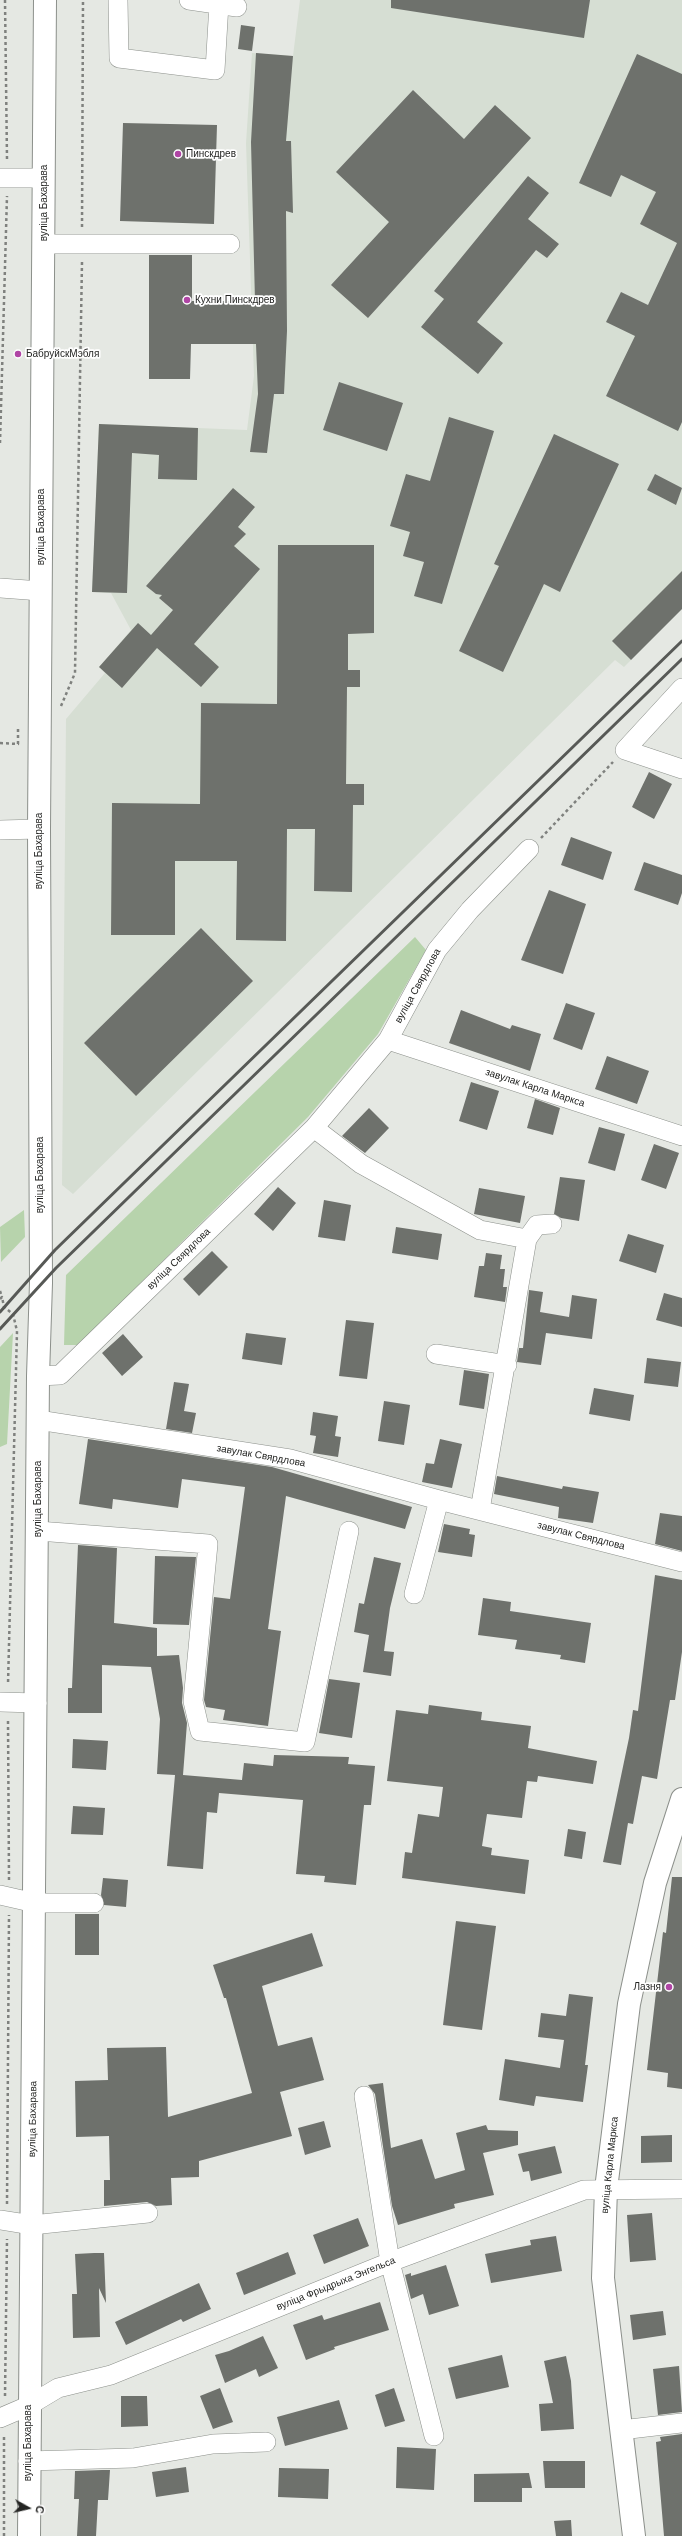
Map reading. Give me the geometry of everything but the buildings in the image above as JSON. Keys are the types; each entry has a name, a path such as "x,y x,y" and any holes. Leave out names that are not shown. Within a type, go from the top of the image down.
{"main road":[{"name":"вуліца Бахарава","path":"29,2536 28,2406 32,2225 37,1703 38,1376 41,1283 39,829 45,0"},
{"name":"вуліца Карла Маркса","path":"634,2536 603,2278 606,2189 630,2004 655,1883 682,1799"}],"street":[{"path":"118,0 119,58 215,70 228,6 189,0"},
{"path":"4,178 44,178"},
{"path":"44,244 230,244"},
{"path":"0,588 41,591"},
{"path":"682,688 624,750 682,769"},
{"path":"0,830 39,829"},
{"name":"вуліца Свярдлова","path":"38,1376 60,1375 314,1128 388,1040 437,950 470,910 530,849"},
{"name":"завулак Карла Маркса","path":"388,1040 682,1136"},
{"path":"314,1128 361,1164 480,1230 527,1238"},
{"path":"480,1510 507,1365 527,1238 537,1225 552,1224"},
{"path":"436,1354 507,1365"},
{"name":"завулак Свярдлова","path":"38,1420 290,1459 439,1500 682,1562"},
{"path":"414,1594 439,1500"},
{"path":"38,1531 208,1544 193,1701 200,1731 305,1742 349,1531"},
{"path":"4,1702 37,1703"},
{"path":"4,1896 35,1903 94,1904"},
{"path":"364,2096 390,2262 434,2436"},
{"name":"вуліца Фрыдрыха Энгельса","path":"0,2418 28,2406 58,2388 111,2374 390,2262 584,2190 682,2189"},
{"path":"4,2221 32,2225 148,2213"},
{"path":"621,2430 682,2423"},
{"path":"28,2462 133,2458 213,2444 266,2442"}],"path":[{"path":"0,443 5,0"},
{"path":"61,711 61,705 75,673 82,244 83,0"},
{"path":"0,743 18,744 18,729"},
{"path":"530,849 624,750"},
{"path":"0,1291 4,1307 13,1314 17,1331 4,1702 4,2221 6,2293"}],"shaded area":[{"path":"300,0 682,0 682,609 624,667 615,660 73,1194 62,1185 66,719 105,673 99,667 131,630 111,593 92,592 99,424 247,430 254,376 246,143 252,53 293,56"}],"green space":[{"path":"415,937 426,950 378,1034 308,1117 78,1345 64,1345 66,1275"},
{"path":"24,1210 25,1237 1,1262 0,1227"},
{"path":"13,1333 7,1444 0,1447 0,1347"}],"railway":[{"path":"0,1312 55,1250 682,641"},
{"path":"0,1329 56,1268 682,659"}],"place":[{"name":"Пинскдрев","path":"178,154"},
{"name":"Кухни Пинскдрев","path":"187,300"},
{"name":"БабруйскМэбля","path":"18,354"},
{"name":"Лазня","path":"669,1987"}]}
